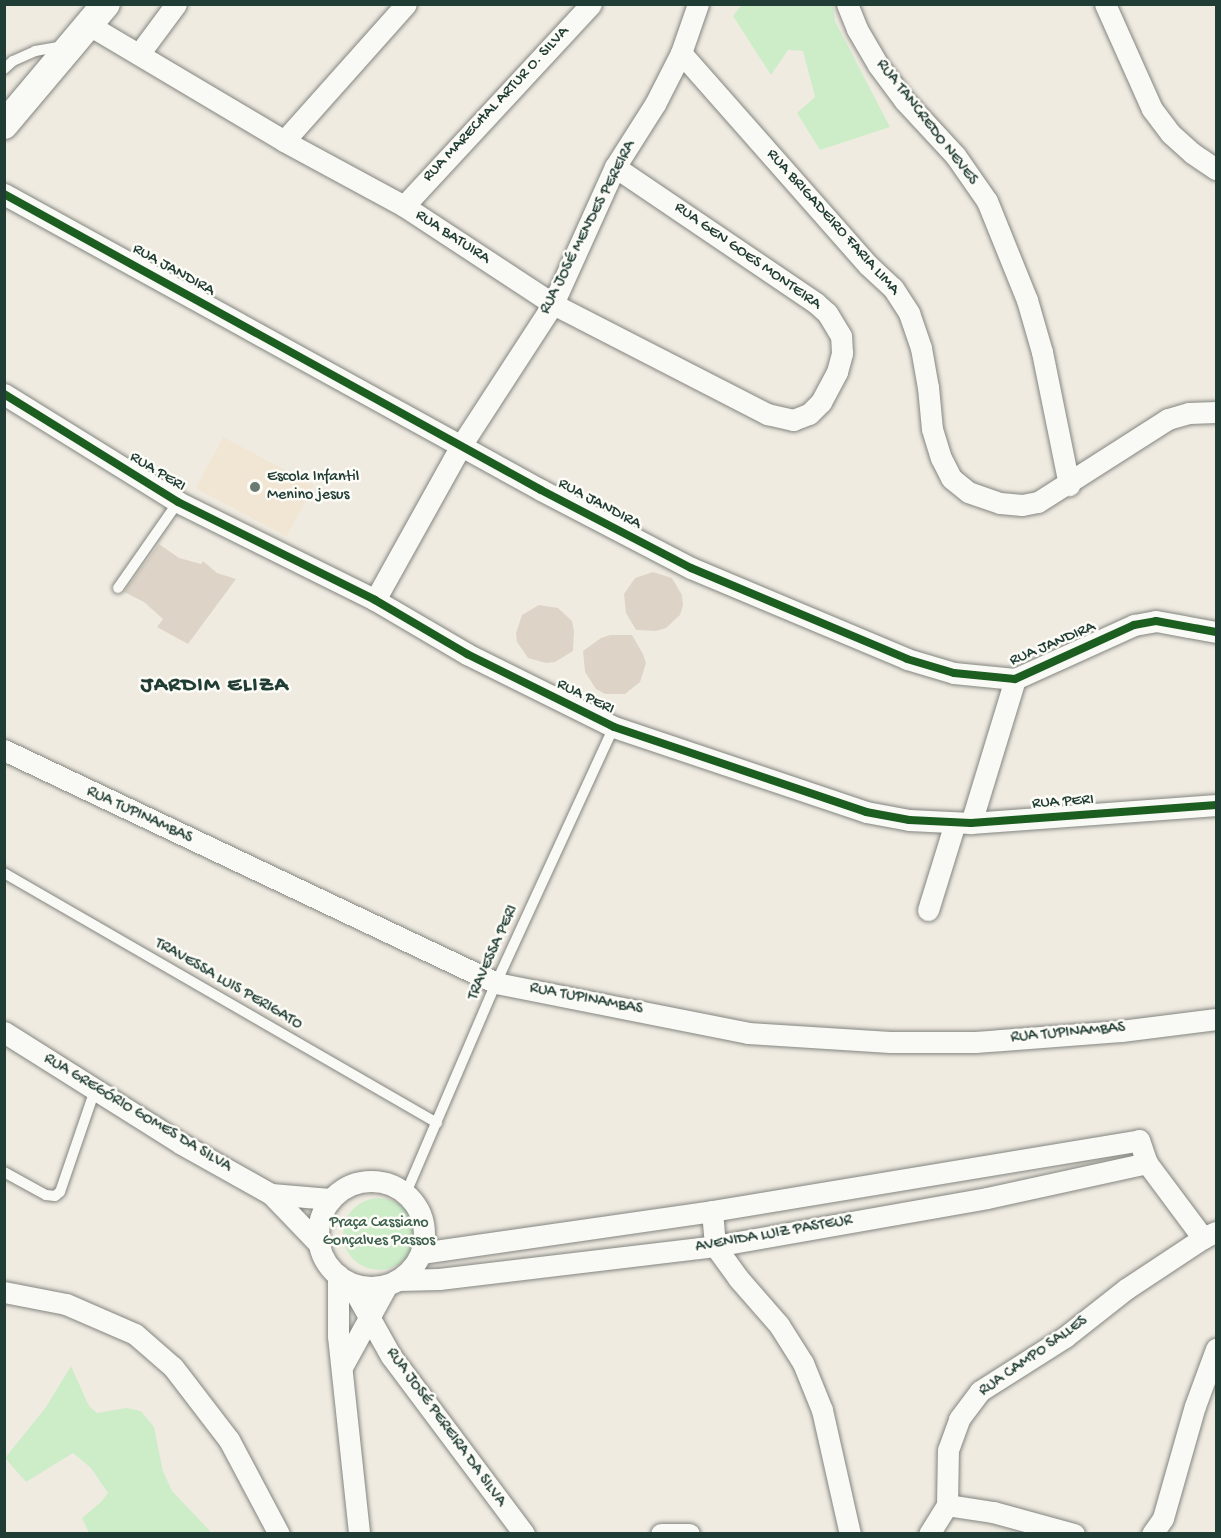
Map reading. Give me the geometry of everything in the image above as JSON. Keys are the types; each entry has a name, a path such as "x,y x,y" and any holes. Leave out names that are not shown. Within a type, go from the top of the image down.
{"main road":[{"path":"4,125 89,25"}],"street":[{"path":"140,54 176,4"},
{"path":"284,141 406,4"},
{"name":"RUA MARECHAL ARTUR O. SILVA","path":"404,206 591,4"},
{"name":"RUA JOSÉ MENDES PEREIRA","path":"375,600 462,444 553,304 615,167 655,104 681,53 698,4"},
{"name":"RUA TANCREDO NEVES","path":"848,4 857,29 878,65 904,100 955,155 987,201 1027,300 1042,352 1069,485"},
{"path":"1105,4 1152,109 1171,134 1216,170"},
{"name":"RUA BATUIRA","path":"89,25 284,141 404,206 553,304 774,417 793,420 809,414 821,402"},
{"name":"RUA BRIGADEIRO FARIA LIMA","path":"681,53 861,257 893,288 909,313 928,387 932,429 951,478 980,497 1022,505 1038,502 1069,485 1168,418 1189,413 1216,412"},
{"name":"RUA GEN GOES MONTEIRA","path":"615,167 816,303 827,313 841,336 842,353 837,372 821,402"},
{"name":"RUA JANDIRA","path":"4,194 462,444 541,490 691,568 908,659 954,673 1015,679 1134,625 1156,621 1216,632"},
{"name":"RUA PERI","path":"4,394 178,502 375,600 467,654 614,727 866,812 909,820 963,823 1216,805"},
{"path":"928,910 963,823 1015,679"},
{"name":"RUA TUPINAMBAS","path":"4,750 496,983 748,1033 890,1042 975,1042 1121,1031 1216,1019"},
{"name":"RUA GREGÓRIO GOMES DA SILVA","path":"4,1032 180,1143 271,1194 319,1244"},
{"name":"AVENIDA LUIZ PASTEUR","path":"392,1284 716,1246 987,1198 1147,1163 1139,1140 712,1211 421,1253"},
{"path":"1147,1163 1210,1235"},
{"path":"342,1368 392,1284 412,1269 421,1253 425,1237 423,1221 417,1205 406,1193 377,1180 361,1180 346,1185 330,1199 319,1222 319,1244 327,1265 344,1279 367,1288 392,1284"},
{"name":"RUA GREGÓRIO GOMES DA SILVA","path":"271,1194 330,1199"},
{"path":"712,1211 716,1246 738,1278 779,1325 803,1363 822,1410 850,1533"},
{"name":"RUA CAMPO SALLES","path":"947,1505 948,1450 959,1419 980,1391 1065,1337 1126,1289 1210,1235"},
{"path":"344,1279 338,1336 359,1533"},
{"name":"RUA JOSÉ PEREIRA DA SILVA","path":"344,1279 391,1356 524,1533"},
{"path":"4,1292 66,1304 135,1334 173,1367 229,1440 279,1533"},
{"path":"1152,1533 1163,1518 1195,1406 1216,1349"},
{"path":"929,1533 947,1505 993,1512 1074,1533"},
{"path":"661,1533 689,1533"}],"lane":[{"path":"4,69 13,62 89,25"},
{"path":"118,588 178,502"},
{"name":"TRAVESSA PERI","path":"406,1193 496,983 614,727"},
{"name":"TRAVESSA LUIS PERIGATO","path":"4,873 437,1123"},
{"path":"4,1172 46,1195 55,1196 60,1192 95,1090"}],"shaded area":[{"name":"Escola Infantil Menino jesus","path":"223,437 314,485 287,537 196,488"}],"green space":[{"path":"742,4 833,5 835,21 890,127 820,150 797,113 815,97 803,51 788,50 771,75 733,16"},
{"name":"Praça Cassiano Gonçalves Passos","path":"379,1198 399,1204 409,1214 415,1234 409,1254 399,1264 379,1270 359,1264 349,1254 343,1234 349,1214 359,1204"},
{"path":"71,1366 89,1406 97,1413 126,1408 141,1411 154,1427 163,1471 172,1491 212,1533 89,1533 82,1518 108,1493 91,1468 73,1453 26,1482 5,1458 46,1407"}],"building":[{"path":"159,544 179,558 201,564 203,561 217,573 236,579 188,644 157,627 163,619 144,602 124,592"},
{"path":"653,572 672,578 682,595 683,605 680,615 666,628 656,631 636,630 626,613 624,594 635,578"},
{"path":"539,605 558,608 572,621 573,651 555,662 546,663 528,658 517,642 516,633 522,615"},
{"path":"610,635 632,635 646,663 640,682 625,694 605,694 596,689 585,672 583,651 601,638"}],"cycle path":[{"path":"4,194 541,490 691,568 907,659 954,673 1015,679 1134,625 1156,621 1216,632"},
{"path":"4,394 178,502 375,600 467,654 614,727 866,812 909,820 971,823 1216,805"}],"place":[{"name":"Escola Infantil Menino jesus","path":"255,487"}],"district":[{"name":"JARDIM ELIZA","path":"215,687"}]}
